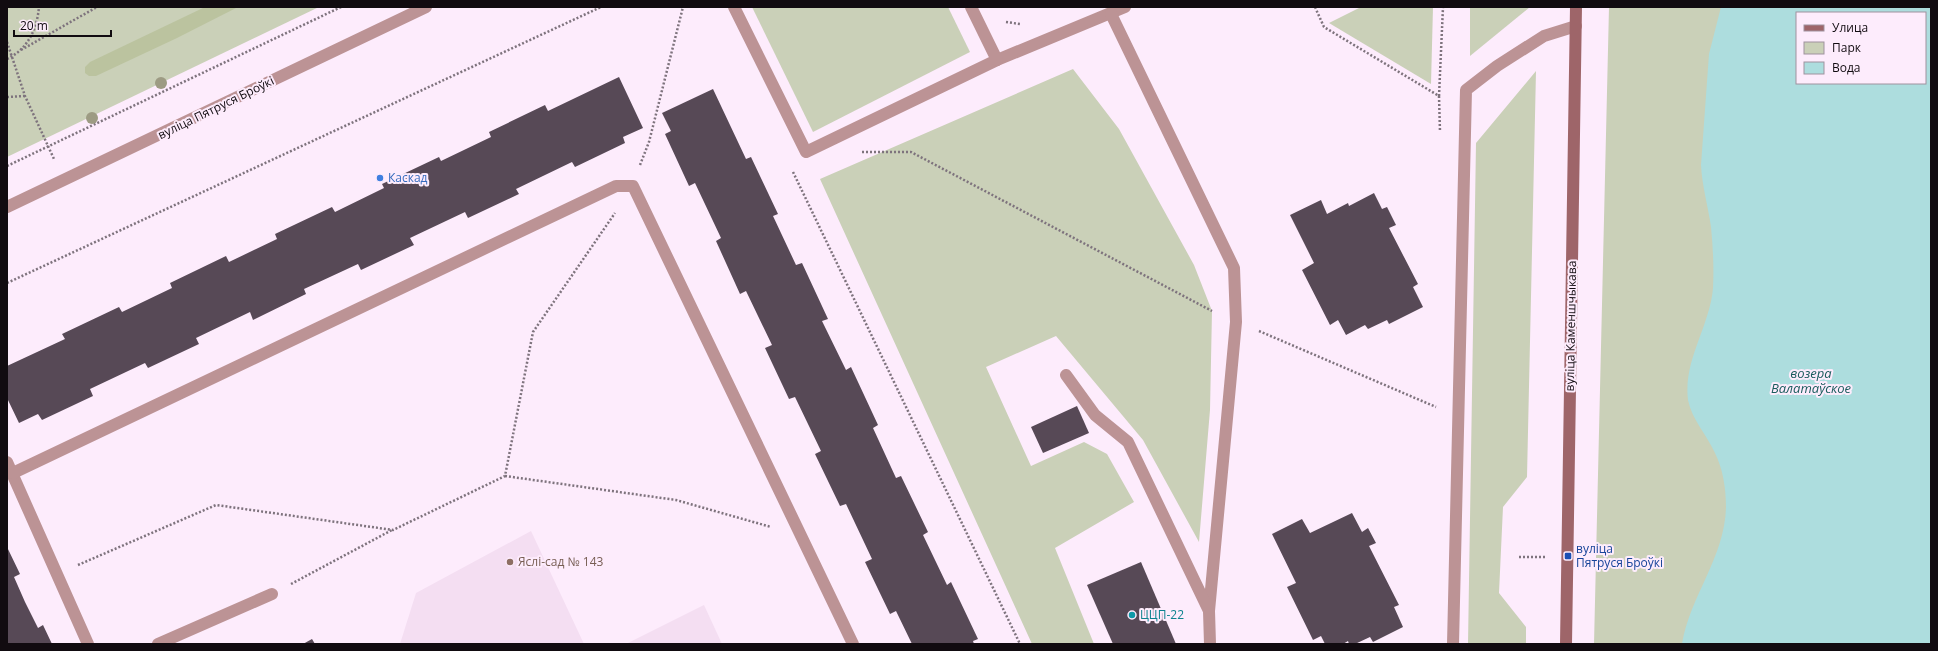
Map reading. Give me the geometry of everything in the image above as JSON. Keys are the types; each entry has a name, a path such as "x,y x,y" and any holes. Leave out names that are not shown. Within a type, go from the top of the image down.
{"street":[{"name":"вуліца Пятруся Броўкі","path":"7,208 426,7"},
{"path":"734,7 806,152 997,60 1125,7"},
{"path":"971,7 997,60"},
{"name":"вуліца Каменшчыкава","path":"1566,644 1576,7"},
{"path":"1111,14 1234,268 1236,322 1209,611 1210,644"},
{"path":"1453,644 1466,90 1497,66 1544,36 1576,26"},
{"path":"13,474 616,186 633,186 853,644"},
{"path":"1066,375 1095,415 1128,442 1209,611"},
{"path":"7,462 88,644"},
{"path":"158,644 272,594"}],"path":[{"path":"21,50 32,36 38,20 39,7"},
{"path":"7,59 97,7"},
{"path":"7,166 341,7"},
{"path":"7,283 601,7"},
{"path":"505,476 533,332 633,186 649,142 683,7"},
{"path":"1315,7 1324,27 1439,96"},
{"path":"1440,136 1439,96 1443,7"},
{"path":"1004,18 1006,23 1022,24"},
{"path":"7,42 13,56 25,96 64,181"},
{"path":"7,97 25,96"},
{"path":"858,152 911,152 1212,311 1441,409"},
{"path":"790,164 1020,644"},
{"path":"272,594 393,530 505,476 676,500 801,536"},
{"path":"56,575 216,505 393,530"}],"shaded area":[{"path":"205,7 238,7 177,38 96,76 89,76 85,73 85,67 90,62"},
{"name":"Яслі-сад № 143","path":"531,531 584,644 400,644 416,593"},
{"path":"704,605 722,644 626,644"}],"green space":[{"path":"7,7 319,7 7,157"},
{"path":"752,7 948,7 970,52 813,132"},
{"path":"1361,7 1433,7 1431,84 1329,23"},
{"path":"1470,7 1530,7 1470,56"},
{"name":"возера Валатаўское","path":"1609,7 1931,7 1931,644 1594,644"},
{"path":"1073,69 1119,129 1194,265 1212,311 1210,410 1199,542 1143,440 1056,336 986,367 1031,466 1084,442 1107,454 1134,502 1055,548 1094,644 1032,644 820,179"},
{"path":"1536,71 1527,477 1503,507 1499,593 1526,627 1526,644 1468,644 1476,143"}],"water":[{"name":"возера Валатаўское","path":"1721,7 1931,7 1931,644 1682,644 1692,609 1720,543 1726,507 1725,486 1718,459 1712,446 1696,421 1688,400 1689,371 1707,316 1713,288 1711,227 1701,165 1709,54"}],"building":[{"path":"619,77 643,128 623,137 625,143 575,167 572,162 516,189 519,194 468,218 465,212 410,238 414,245 361,270 358,264 304,289 306,294 253,320 250,312 196,338 199,344 148,368 145,363 90,389 93,396 42,420 38,414 19,423 7,398 7,366 65,339 62,334 119,307 122,312 172,288 170,283 226,256 229,262 277,239 275,234 332,207 335,212 384,188 382,184 439,157 441,161 491,137 489,132 545,105 548,111"},
{"path":"713,89 746,159 751,157 778,214 773,216 796,265 802,263 828,319 822,321 846,370 851,367 878,425 873,428 896,478 901,476 928,532 923,535 947,585 951,582 978,639 973,641 974,644 912,644 896,611 890,614 865,562 872,559 846,504 840,506 815,454 821,451 795,397 789,399 765,348 772,345 746,291 740,294 716,241 721,238 695,183 689,186 665,134 671,131 662,113"},
{"path":"1374,193 1382,209 1387,207 1396,225 1389,228 1418,284 1413,287 1423,307 1389,324 1387,320 1368,329 1365,325 1346,335 1338,320 1330,325 1302,270 1314,263 1290,215 1321,200 1327,214 1348,203 1349,206"},
{"path":"1077,406 1089,433 1043,453 1031,427"},
{"path":"1352,513 1362,532 1368,528 1376,543 1369,546 1399,605 1394,607 1403,627 1373,642 1370,637 1355,644 1349,644 1348,641 1343,644 1325,644 1321,636 1313,640 1287,587 1296,583 1272,534 1302,519 1310,533"},
{"path":"7,547 20,574 14,577 25,602 38,628 43,625 52,644 7,644"},
{"name":"ЦЦП-22","path":"1141,562 1176,644 1113,644 1087,585"},
{"path":"312,639 315,644 303,644"}],"place":[{"name":"Каскад","path":"380,178"},
{"name":"вуліца Пятруся Броўкі","path":"1568,556"},
{"name":"Яслі-сад № 143","path":"510,562"},
{"name":"ЦЦП-22","path":"1132,615"}]}
